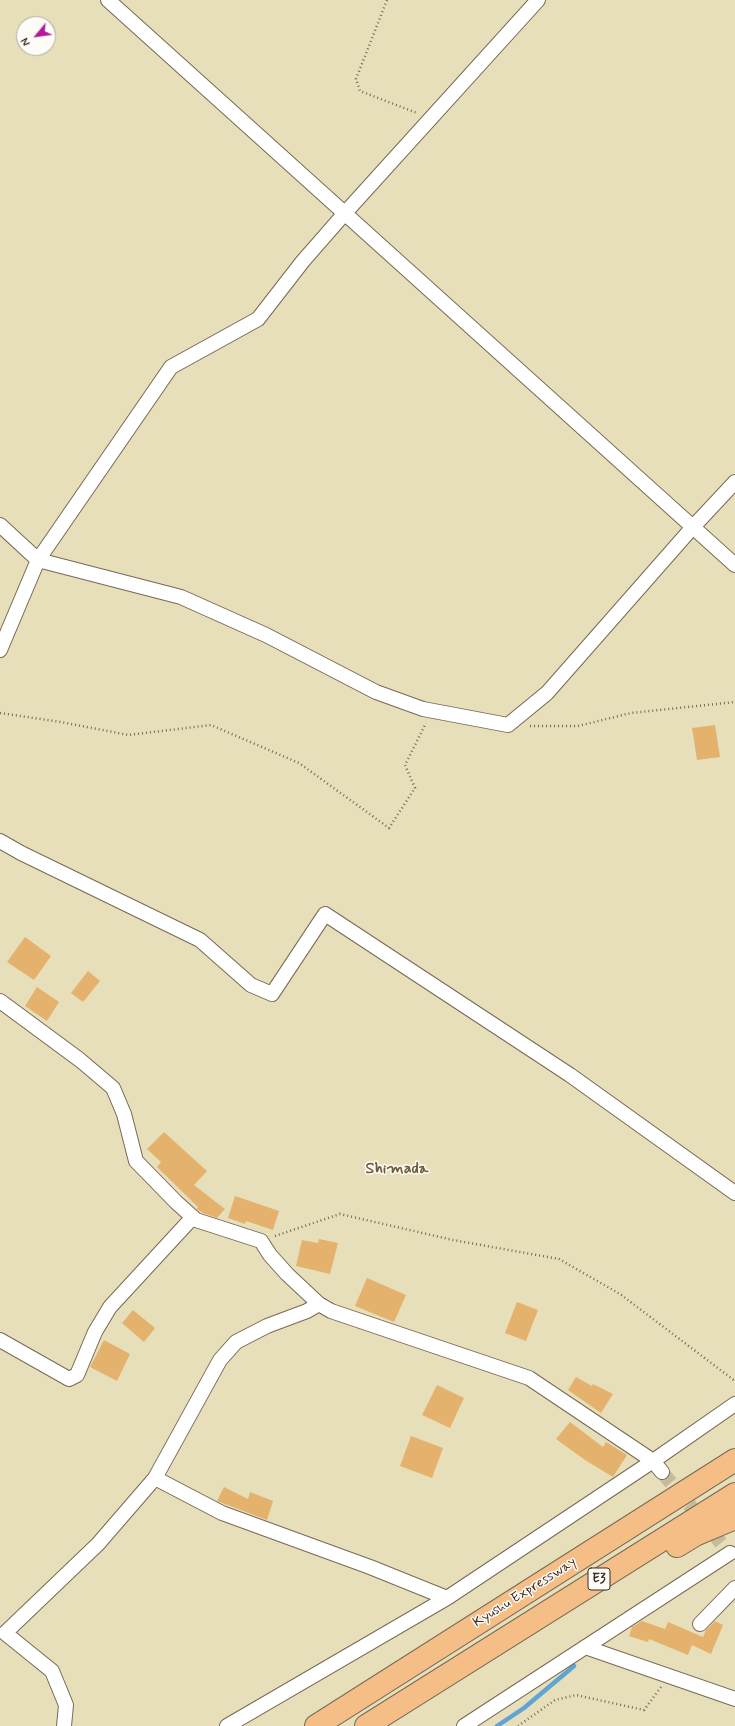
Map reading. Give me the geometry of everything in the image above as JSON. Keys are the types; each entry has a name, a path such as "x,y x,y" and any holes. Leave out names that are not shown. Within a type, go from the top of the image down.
{"highway":[{"path":"582,1557 735,1444"},
{"name":"Kyushu Expressway","path":"316,1726 735,1460"},
{"name":"Kyushu Expressway","path":"366,1726 735,1494"},
{"path":"463,1665 695,1535 735,1518"}],"street":[{"path":"108,0 692,528 735,565"},
{"path":"0,650 38,560 171,366 258,319 303,261 345,213 538,0"},
{"path":"0,525 38,560 181,597 266,635 376,692 423,709 508,725 548,693 692,528 735,482"},
{"path":"0,840 21,853 200,940 251,985 272,994 325,914 570,1075 735,1193"},
{"path":"0,1001 80,1060 113,1088 124,1114 136,1161 193,1217 261,1241 270,1255 286,1274 330,1312 529,1378 652,1461 662,1472"},
{"path":"0,1340 69,1379 77,1375 95,1332 110,1307 193,1217"},
{"path":"64,1726 66,1705 52,1671 6,1633 98,1544 155,1478 220,1360 236,1342 267,1326 307,1312 319,1304"},
{"path":"227,1726 447,1598 735,1404"},
{"path":"155,1478 222,1513 370,1567 447,1598"},
{"path":"464,1726 728,1551"},
{"path":"700,1624 735,1588"},
{"path":"585,1647 735,1699"}],"path":[{"path":"387,0 356,79 360,91 430,118"},
{"path":"508,725 578,726 631,713 735,702"},
{"path":"0,713 61,722 128,735 211,725 299,763 389,828 415,788 405,765 432,710"},
{"path":"261,1241 340,1214 453,1240 559,1259 620,1294 735,1381"},
{"path":"518,1726 555,1700 576,1695 644,1710 662,1685"}],"building":[{"path":"715,725 720,757 697,760 692,728"},
{"path":"25,937 51,956 34,980 7,962"},
{"path":"88,971 100,981 83,1002 71,993"},
{"path":"37,987 59,1002 47,1021 25,1006"},
{"path":"164,1132 207,1171 194,1185 225,1209 217,1218 197,1209 198,1207 157,1167 161,1162 147,1149"},
{"path":"235,1196 279,1211 273,1230 246,1221 245,1224 228,1218"},
{"path":"319,1239 338,1243 330,1274 296,1266 302,1240 318,1243"},
{"path":"367,1278 406,1295 394,1322 355,1306"},
{"path":"517,1302 538,1310 526,1341 505,1333"},
{"path":"133,1310 155,1328 144,1342 122,1323"},
{"path":"104,1340 130,1354 117,1381 90,1367"},
{"path":"576,1377 592,1386 593,1384 613,1394 601,1413 568,1390"},
{"path":"437,1385 464,1398 450,1428 422,1415"},
{"path":"570,1422 603,1447 606,1442 627,1455 613,1477 585,1460 556,1439"},
{"path":"411,1436 443,1448 432,1478 400,1466"},
{"path":"224,1487 248,1499 250,1492 273,1501 267,1520 217,1501"},
{"path":"642,1621 665,1629 668,1622 703,1637 706,1630 715,1621 723,1625 711,1654 692,1645 688,1655 649,1639 648,1642 629,1636 632,1627"}],"waterway":[{"path":"497,1726 524,1708 574,1666"}],"tunnel":[{"path":"662,1472 721,1543"}],"district":[{"name":"Shimada","path":"397,1170"}]}
